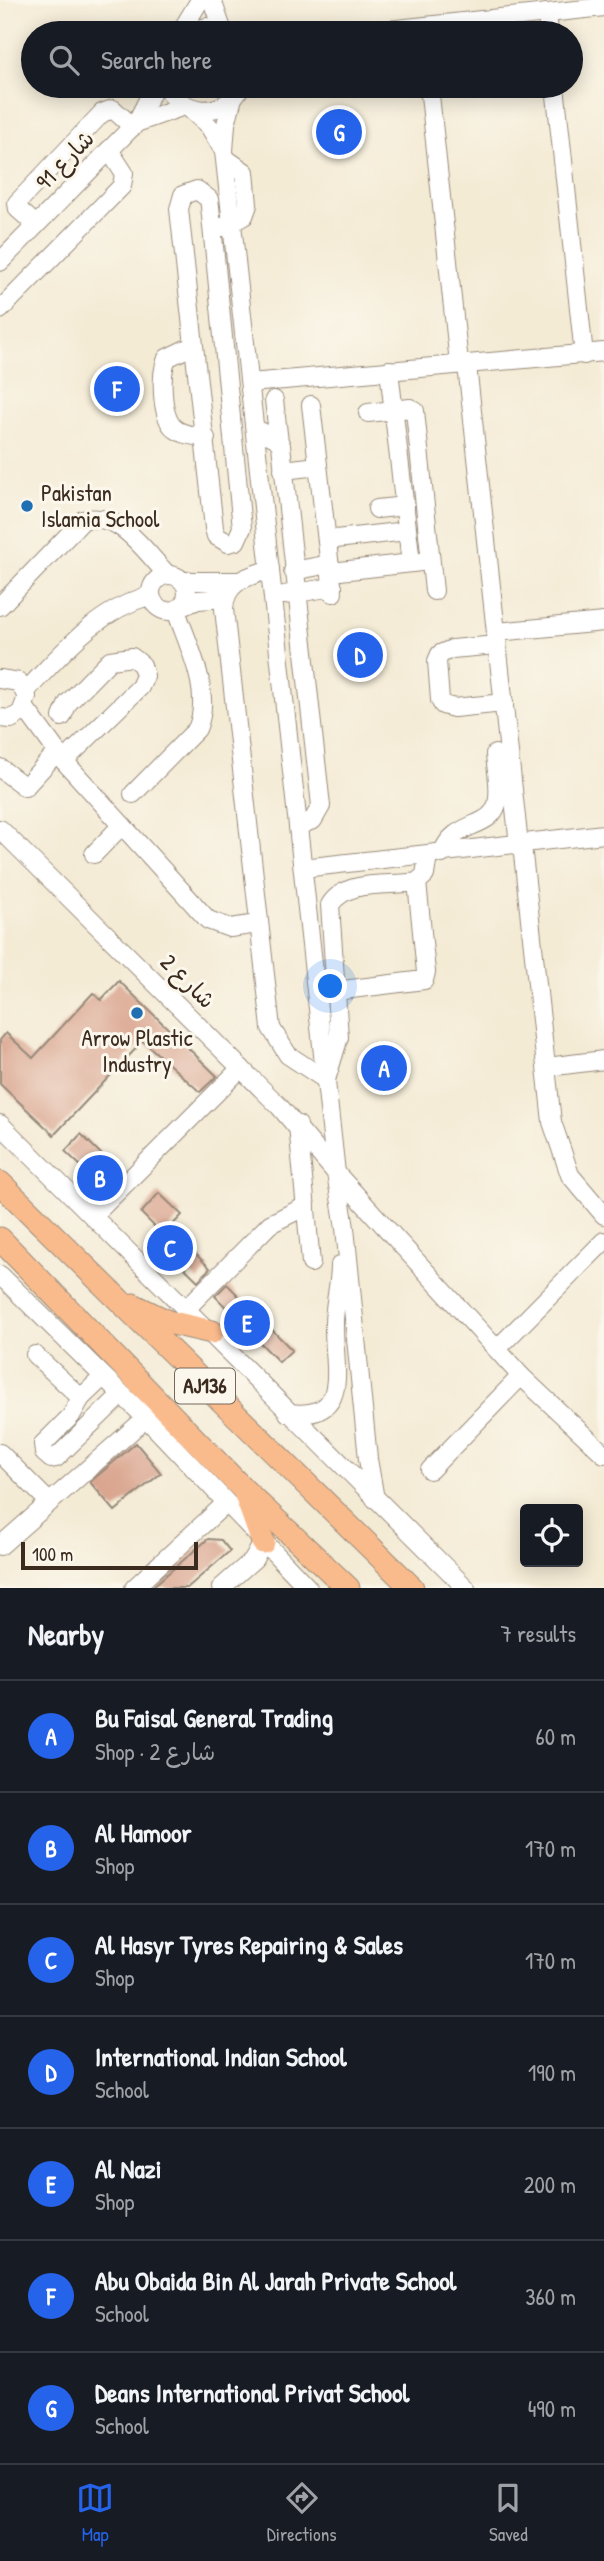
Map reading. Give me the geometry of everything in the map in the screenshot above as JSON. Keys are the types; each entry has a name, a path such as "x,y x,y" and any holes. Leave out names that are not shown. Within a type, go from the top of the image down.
{"main road":[{"name":"AJ136","path":"0,1183 412,1588"},
{"name":"AJ136","path":"0,1239 234,1496 348,1588"},
{"path":"110,1293 168,1322 212,1332"},
{"path":"234,1496 263,1542"}],"street":[{"path":"188,21 200,0"},
{"path":"212,0 220,21"},
{"path":"489,21 604,7"},
{"path":"547,13 548,21"},
{"name":"شارع 91","path":"2,256 134,125 149,98"},
{"path":"174,98 209,126 224,155"},
{"name":"شارع 91","path":"134,125 187,107 205,111 220,107 230,98"},
{"path":"236,98 224,155 279,632 368,1459 375,1499"},
{"path":"430,98 497,639 547,1066 551,1122 562,1158 581,1190 604,1215"},
{"path":"556,98 584,355"},
{"path":"36,225 8,207 106,110 113,109 134,125"},
{"path":"0,310 122,186 124,173 109,150"},
{"path":"190,191 204,193 209,199 242,528 236,541 229,543 216,536 206,438 192,346 179,209 179,201 190,191"},
{"path":"211,234 233,222"},
{"path":"192,346 172,353 164,365 167,418 178,431 206,438"},
{"path":"250,383 604,352"},
{"path":"389,370 411,563"},
{"path":"274,400 321,806 313,820 298,826"},
{"path":"311,405 332,579"},
{"path":"368,412 410,408 415,411 434,591"},
{"path":"255,429 279,442"},
{"path":"283,470 318,466"},
{"path":"377,509 405,506"},
{"path":"0,606 83,520 98,516 113,520 187,592 178,608 201,689 202,716 192,734 133,794"},
{"path":"242,528 267,537"},
{"path":"327,540 407,531"},
{"path":"274,597 295,593 332,579 431,561"},
{"path":"0,719 16,717 25,700 94,622 111,610 151,595 157,579 237,581 270,569"},
{"path":"293,571 332,579"},
{"path":"237,581 225,598 271,1028 288,1055 326,1080"},
{"path":"151,595 160,608 178,608 198,600 225,598"},
{"path":"504,703 454,708 443,705 440,700 437,661 440,654 497,639 604,622"},
{"path":"279,632 299,633"},
{"path":"0,768 25,787 56,750 143,682 142,665 132,657 118,658 106,663 64,707 56,750"},
{"path":"0,679 13,679 56,750 208,920 230,928 258,924"},
{"path":"326,1080 339,1037 328,914 335,897 351,888 417,882 425,875 435,854 451,835 488,818 494,811 498,794 495,754"},
{"path":"94,854 122,825"},
{"name":"شارع 2","path":"0,829 298,1125 336,1173 521,1376 604,1454"},
{"path":"303,868 604,834"},
{"path":"341,864 351,888"},
{"path":"335,990 424,980 426,972 417,882"},
{"path":"307,906 328,914"},
{"path":"547,1066 604,1060"},
{"path":"93,1216 241,1068"},
{"path":"0,1125 212,1332 288,1413 466,1588"},
{"path":"298,1125 311,1263"},
{"path":"187,1308 270,1224 306,1206"},
{"path":"288,1413 313,1414 324,1409 336,1390 334,1325 340,1276 341,1216"},
{"path":"496,1349 604,1241"},
{"path":"3,1285 234,1496 134,1588"},
{"path":"35,1355 81,1398"},
{"path":"430,1470 521,1376"},
{"path":"103,1377 81,1398 71,1416 43,1444 44,1453 51,1459 56,1458 121,1395"},
{"path":"0,1546 146,1418"},
{"path":"0,1453 48,1502"},
{"path":"221,1588 254,1559 263,1542 308,1588"}],"building":[{"path":"119,981 217,1076 200,1092 143,1041 54,1135 0,1084 0,1040 6,1033 33,1058 93,993 101,1000"},
{"path":"398,1059 400,1075 369,1078 368,1061"},
{"path":"81,1134 117,1170 102,1186 65,1151"},
{"path":"159,1193 182,1215 163,1235 141,1213"},
{"path":"175,1234 210,1268 198,1281 163,1247"},
{"path":"227,1284 292,1350 279,1362 215,1296"},
{"path":"136,1443 161,1473 115,1511 90,1482"},
{"path":"208,1539 221,1540 230,1551 187,1588 151,1588"}],"place":[{"name":"Deans International Privat School","path":"339,132"},
{"name":"Abu Obaida Bin Al Jarah Private School","path":"117,389"},
{"name":"Pakistan Islamia School","path":"27,506"},
{"name":"International Indian School","path":"360,655"},
{"name":"Arrow Plastic Industry","path":"137,1013"},
{"name":"Bu Faisal General Trading","path":"384,1068"},
{"name":"Al Hamoor","path":"100,1178"},
{"name":"Al Hasyr Tyres Repairing & Sales","path":"170,1248"},
{"name":"Al Nazi","path":"247,1323"}]}
